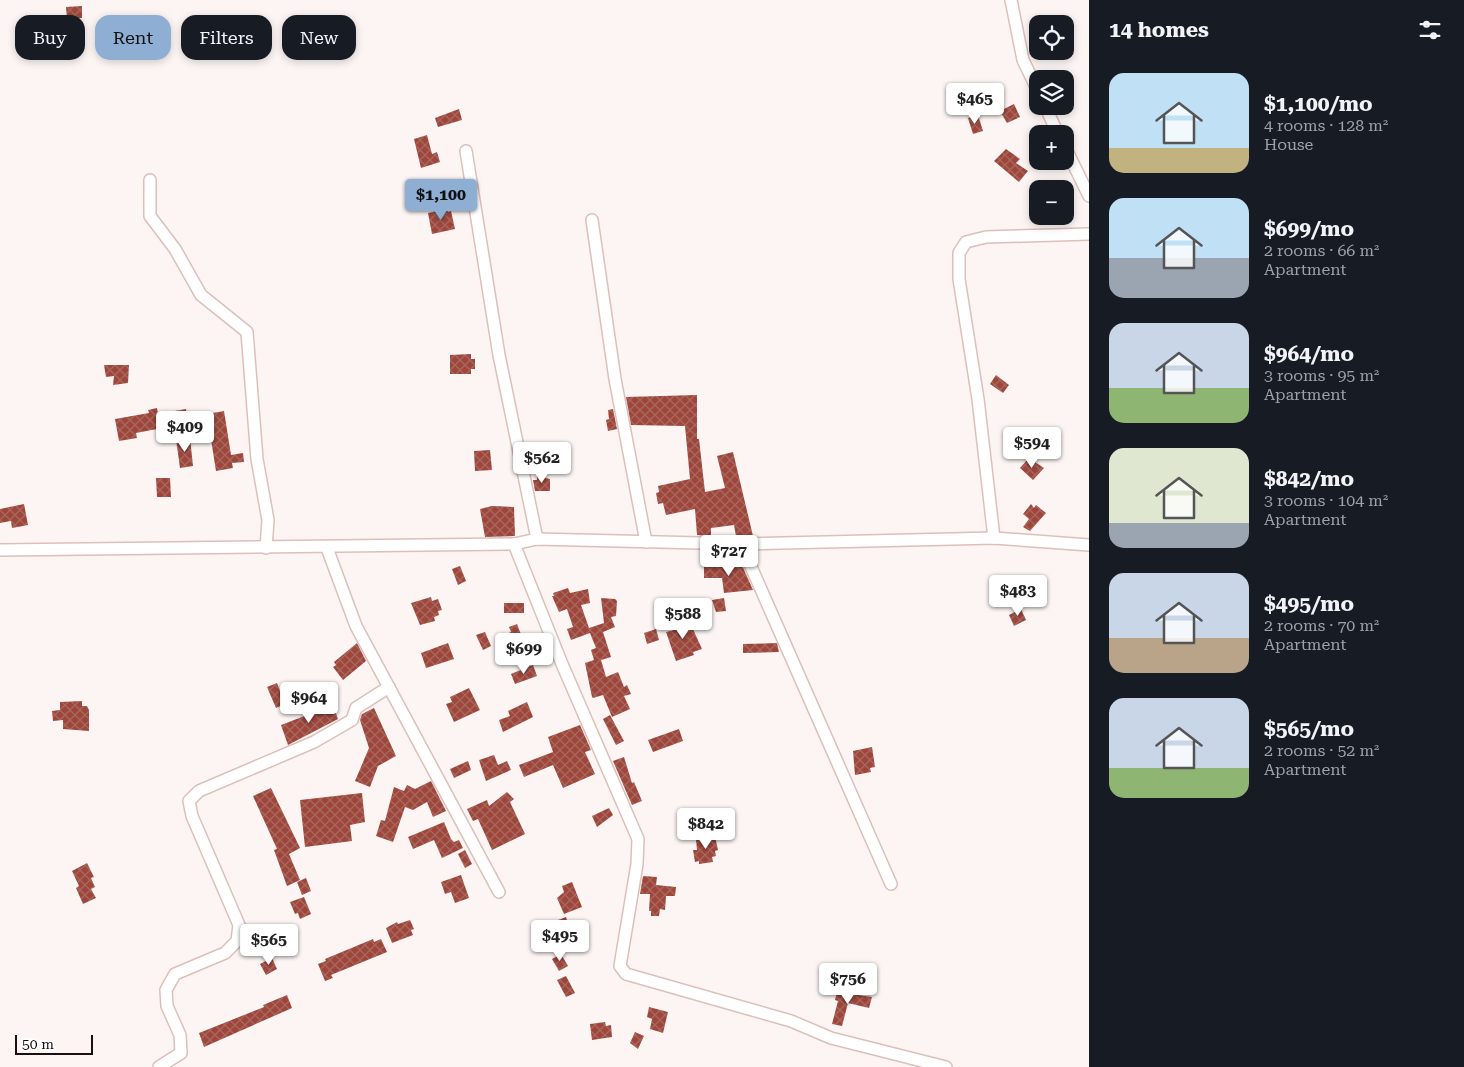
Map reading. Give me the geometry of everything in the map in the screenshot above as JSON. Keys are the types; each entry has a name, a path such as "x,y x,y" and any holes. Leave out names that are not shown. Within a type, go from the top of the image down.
{"street":[{"path":"1011,0 1023,60 1029,72"},
{"path":"466,151 499,355 536,539"},
{"path":"1074,165 1089,196"},
{"path":"150,180 150,216 175,249 201,295 246,332 257,459 268,520 266,548"},
{"path":"592,220 615,379 646,542"},
{"path":"994,538 978,399 959,279 959,253 966,242 986,237 1089,234"},
{"path":"0,550 327,548 514,544 536,539 741,544 994,538 1089,545"},
{"path":"514,544 562,664 638,838 637,864 620,966 626,974 791,1021 831,1038 946,1067"},
{"path":"741,544 891,884"},
{"path":"327,548 356,626 499,892"},
{"path":"159,1067 181,1053 180,1035 167,1006 166,990 175,974 225,953 237,941 238,925 192,816 189,801 199,791 314,742 352,720 356,708 389,687"}],"building":[{"path":"82,6 82,15 67,15 66,7"},
{"path":"1014,104 1020,117 1007,123 1000,111"},
{"path":"459,109 462,120 438,127 435,118"},
{"path":"978,115 983,131 973,134 968,118"},
{"path":"427,135 432,154 437,152 440,162 421,168 414,139"},
{"path":"1006,149 1020,159 1016,163 1028,171 1019,182 994,161"},
{"path":"447,209 448,212 451,211 455,229 432,234 428,213"},
{"path":"471,354 471,359 475,359 475,369 471,369 471,374 450,374 450,355"},
{"path":"104,365 129,365 128,383 113,385 114,376 106,377"},
{"path":"996,375 1009,385 1003,393 990,384"},
{"path":"697,395 697,439 699,439 705,492 725,488 717,456 733,452 753,536 736,536 734,525 711,528 711,536 697,535 695,509 666,515 663,503 658,504 656,493 659,492 658,486 690,479 685,426 631,425 626,397"},
{"path":"157,408 158,414 186,409 187,417 182,418 183,424 136,433 137,438 119,441 115,419 149,413 148,410"},
{"path":"613,409 617,429 608,431 606,420 609,419 608,410"},
{"path":"224,411 231,455 243,453 244,462 232,463 233,468 216,471 207,414"},
{"path":"190,438 193,466 180,468 176,439"},
{"path":"490,450 492,470 475,471 474,451"},
{"path":"1029,458 1044,468 1033,480 1020,468"},
{"path":"537,476 550,479 550,491 535,491 533,480 537,480"},
{"path":"156,478 170,478 171,497 157,497"},
{"path":"24,504 28,525 12,528 11,521 0,523 0,509"},
{"path":"1031,504 1034,508 1036,505 1046,513 1030,531 1023,527 1029,519 1023,514"},
{"path":"492,506 514,507 515,536 485,537 480,509"},
{"path":"728,563 729,568 741,563 753,590 724,593 722,578 704,578 704,565"},
{"path":"460,566 466,581 458,585 452,569"},
{"path":"568,588 570,593 588,589 590,603 581,605 589,628 604,623 601,598 615,599 617,601 616,616 611,617 615,627 603,632 611,657 601,660 606,677 618,672 624,687 627,685 631,694 624,696 630,709 612,717 603,695 592,697 585,663 594,660 591,650 596,648 590,633 571,640 567,629 573,627 567,609 559,612 552,596 554,596 553,593"},
{"path":"431,597 432,601 438,599 442,610 438,611 439,615 434,617 435,621 420,625 411,603"},
{"path":"724,598 726,611 716,612 712,600"},
{"path":"504,603 524,603 524,613 504,613"},
{"path":"1021,609 1026,620 1014,626 1009,615"},
{"path":"681,612 686,629 692,627 702,649 693,652 694,655 676,661 666,632 678,629 674,613"},
{"path":"517,624 522,637 508,642 505,635 511,632 509,627"},
{"path":"656,629 659,640 647,644 644,633"},
{"path":"485,632 491,646 483,650 476,635"},
{"path":"357,643 366,661 343,680 333,667 336,665 334,662"},
{"path":"448,643 454,659 426,668 421,653"},
{"path":"777,643 779,652 743,653 743,644"},
{"path":"533,665 537,676 515,684 511,674"},
{"path":"277,683 285,704 276,708 267,687"},
{"path":"469,688 480,710 454,722 446,704 452,702 450,697"},
{"path":"82,701 82,706 87,706 89,710 89,731 63,729 63,720 53,721 52,711 60,710 60,702"},
{"path":"527,702 533,717 503,732 499,720 510,716 508,711"},
{"path":"333,705 338,719 288,745 281,725"},
{"path":"374,708 396,756 378,766 370,787 355,781 369,748 360,720 362,714"},
{"path":"610,715 624,741 616,745 603,719"},
{"path":"580,725 591,750 585,752 595,774 563,788 553,765 524,777 519,765 553,752 548,737"},
{"path":"679,729 683,741 653,752 648,740"},
{"path":"872,747 875,767 870,768 871,772 855,775 853,751"},
{"path":"494,755 498,765 507,761 511,770 486,781 479,760"},
{"path":"624,757 632,783 634,782 642,801 632,805 613,761"},
{"path":"468,761 471,770 454,778 450,769"},
{"path":"431,781 446,811 433,817 427,802 413,810 405,807 393,842 376,836 381,820 385,821 394,787 404,791 407,785 415,789"},
{"path":"271,788 300,848 289,854 300,880 287,886 274,850 277,849 253,796"},
{"path":"507,792 514,799 510,802 525,834 492,850 478,819 473,821 467,809 487,800 489,806"},
{"path":"362,793 365,822 350,825 352,841 305,847 300,800"},
{"path":"609,808 613,815 597,827 592,816"},
{"path":"444,822 451,839 454,842 459,840 463,848 442,858 434,840 413,849 408,837"},
{"path":"715,836 718,850 715,851 716,856 712,857 713,862 699,864 699,861 695,862 693,850 697,850 696,840"},
{"path":"465,850 472,864 465,868 458,854"},
{"path":"87,863 94,877 91,878 95,887 91,889 96,898 83,904 76,888 79,886 72,871"},
{"path":"461,875 469,898 455,903 451,892 445,894 441,882"},
{"path":"643,876 657,877 656,885 676,887 675,896 666,896 665,910 660,909 659,916 651,916 651,911 649,911 650,894 640,894"},
{"path":"306,878 311,891 302,895 297,882"},
{"path":"572,882 582,907 564,914 557,898 564,892 562,886"},
{"path":"304,897 311,914 300,919 298,913 295,914 290,902"},
{"path":"566,917 570,930 567,931 569,937 556,941 555,938 548,941 542,926"},
{"path":"410,920 414,929 411,930 413,935 392,943 386,928 397,922 398,924"},
{"path":"373,939 374,942 381,939 387,952 331,975 333,978 325,981 318,964 326,961 325,959"},
{"path":"561,954 568,966 559,971 552,959"},
{"path":"272,958 277,969 266,975 260,964"},
{"path":"566,976 575,993 566,997 557,980"},
{"path":"837,992 872,997 869,1008 848,1003 842,1026 832,1024 838,1001 835,1000"},
{"path":"287,995 292,1008 204,1047 199,1033 264,1007 263,1005"},
{"path":"649,1007 668,1012 663,1033 650,1029 652,1019 647,1017"},
{"path":"605,1022 606,1026 611,1025 612,1037 592,1040 590,1024"},
{"path":"635,1032 644,1036 638,1049 630,1043"}]}
